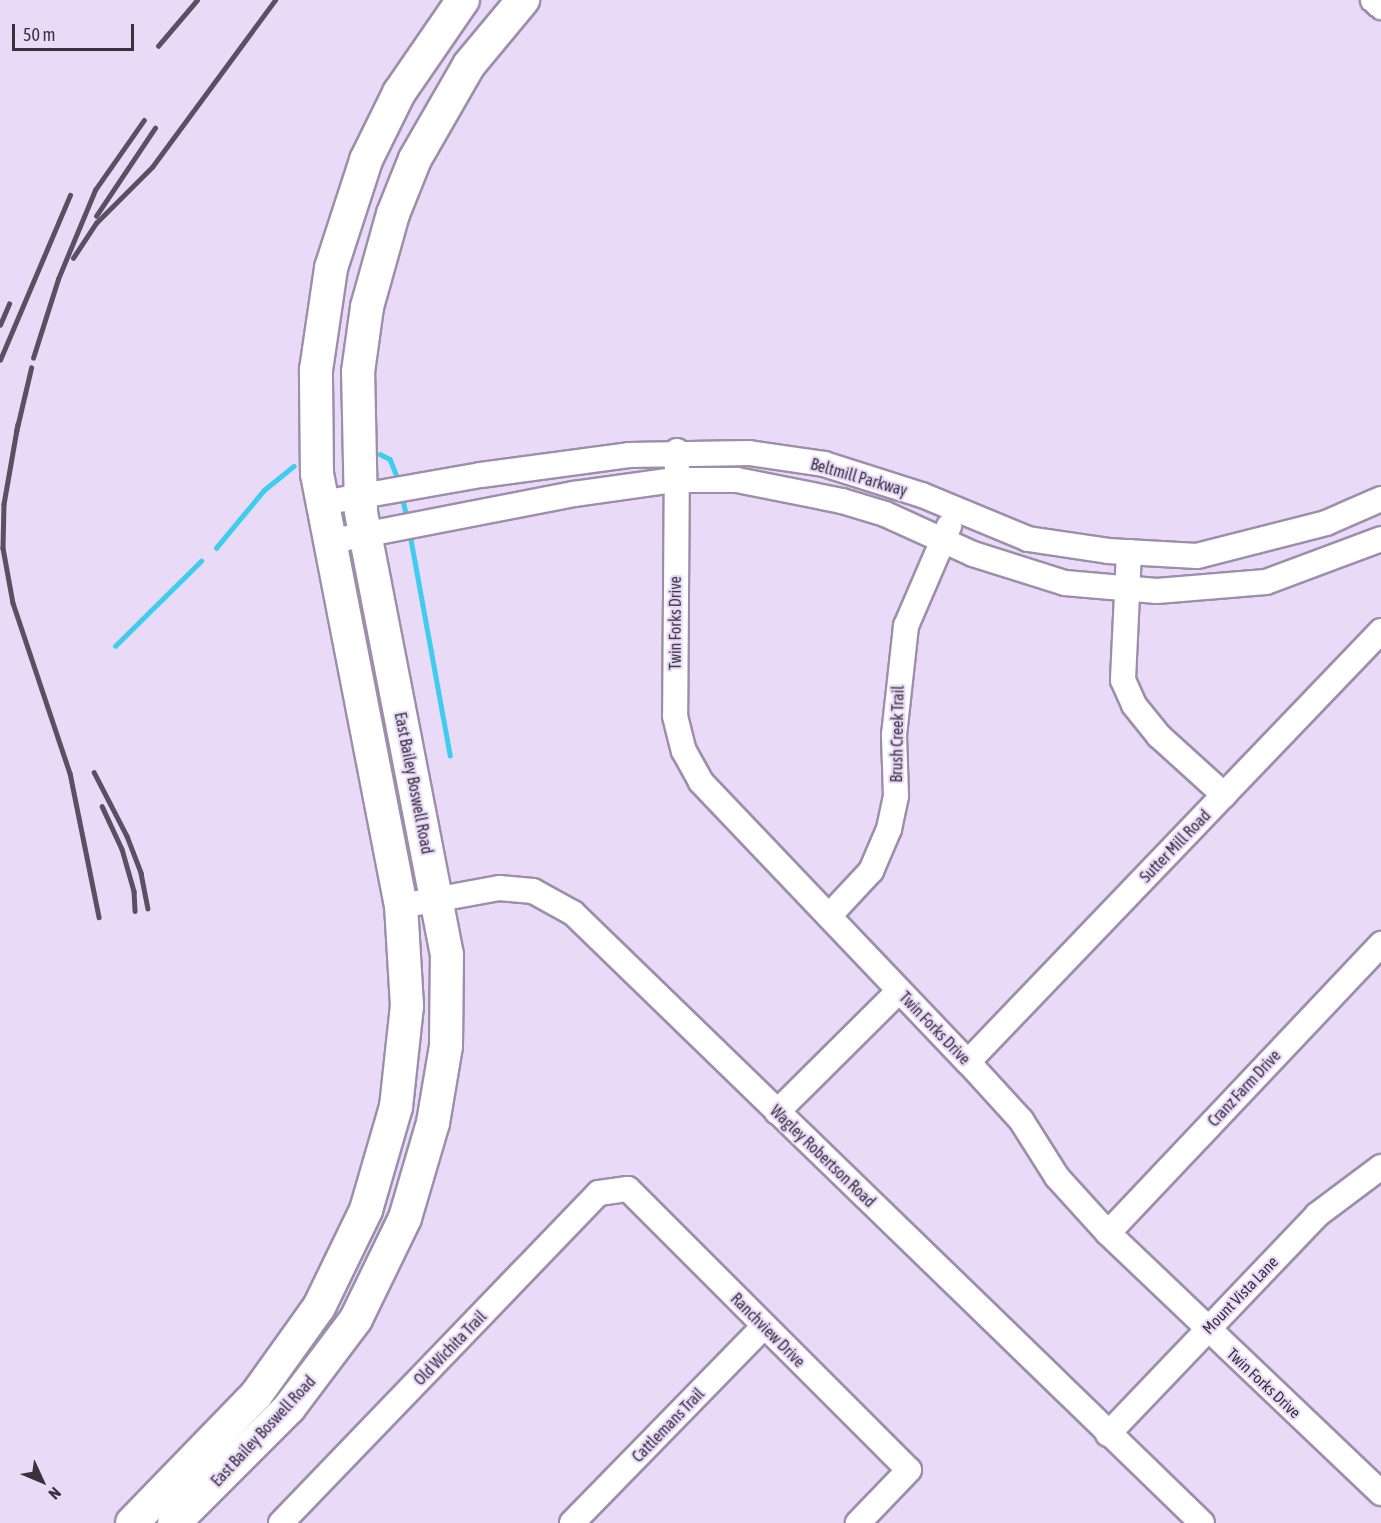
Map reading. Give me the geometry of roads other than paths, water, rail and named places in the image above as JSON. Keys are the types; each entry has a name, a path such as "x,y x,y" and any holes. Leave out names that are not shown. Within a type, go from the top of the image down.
{"main road":[{"name":"East Bailey Boswell Road","path":"132,1523 279,1366 319,1307 352,1244 378,1176 401,1074 407,973 401,906 345,629 332,541 322,503 315,440 316,370 324,302 340,231 366,160 399,93 463,0"},
{"name":"East Bailey Boswell Road","path":"174,1523 313,1380 374,1286 405,1218 433,1123 446,1046 447,955 365,534 360,495 358,372 367,306 393,214 416,159 456,85 523,0"}],"street":[{"path":"1373,0 1381,8"},
{"name":"Beltmill Parkway","path":"322,503 570,462 678,451 749,453 824,464 956,510 1028,540 1129,552 1197,556 1326,523 1381,499"},
{"name":"Twin Forks Drive","path":"678,451 675,480 675,716 684,751 701,782 968,1062 1020,1120 1057,1177 1108,1233 1207,1329 1376,1479"},
{"name":"Beltmill Parkway","path":"332,541 574,494 675,480 737,480 791,490 885,514 943,540 1065,583 1157,591 1266,582 1381,539"},
{"name":"Brush Creek Trail","path":"829,916 871,871 889,828 896,796 894,735 906,626 956,510"},
{"path":"1129,552 1125,588 1123,680 1134,705 1159,736 1224,795"},
{"name":"Sutter Mill Road","path":"968,1062 1381,631"},
{"name":"Wagley Robertson Road","path":"401,906 498,888 532,891 555,901 573,913 1202,1523"},
{"name":"Cranz Farm Drive","path":"1108,1233 1381,944"},
{"path":"777,1112 899,990"},
{"name":"Mount Vista Lane","path":"1108,1434 1317,1215 1381,1167"},
{"name":"Ranchview Drive","path":"628,1189 909,1470 858,1523"},
{"name":"Old Wichita Trail","path":"280,1523 599,1193 628,1189"},
{"name":"Cattlemans Trail","path":"572,1523 764,1326"}],"waterway":[{"path":"380,454 390,459 397,476"},
{"path":"216,548 264,490 294,466"},
{"path":"402,496 407,517"},
{"path":"410,534 450,755"},
{"path":"115,646 201,561"}],"railway":[{"path":"158,46 197,0"},
{"path":"73,258 96,223 152,167 275,0"},
{"path":"33,358 58,279 95,190 144,120"},
{"path":"96,216 155,128"},
{"path":"0,360 70,195"},
{"path":"0,325 9,304"},
{"path":"16,432 31,368"},
{"path":"18,424 4,504 3,548 13,603 70,773 99,917"},
{"path":"94,772 127,836 141,873 148,908"},
{"path":"102,806 122,849 134,891 135,911"}]}
